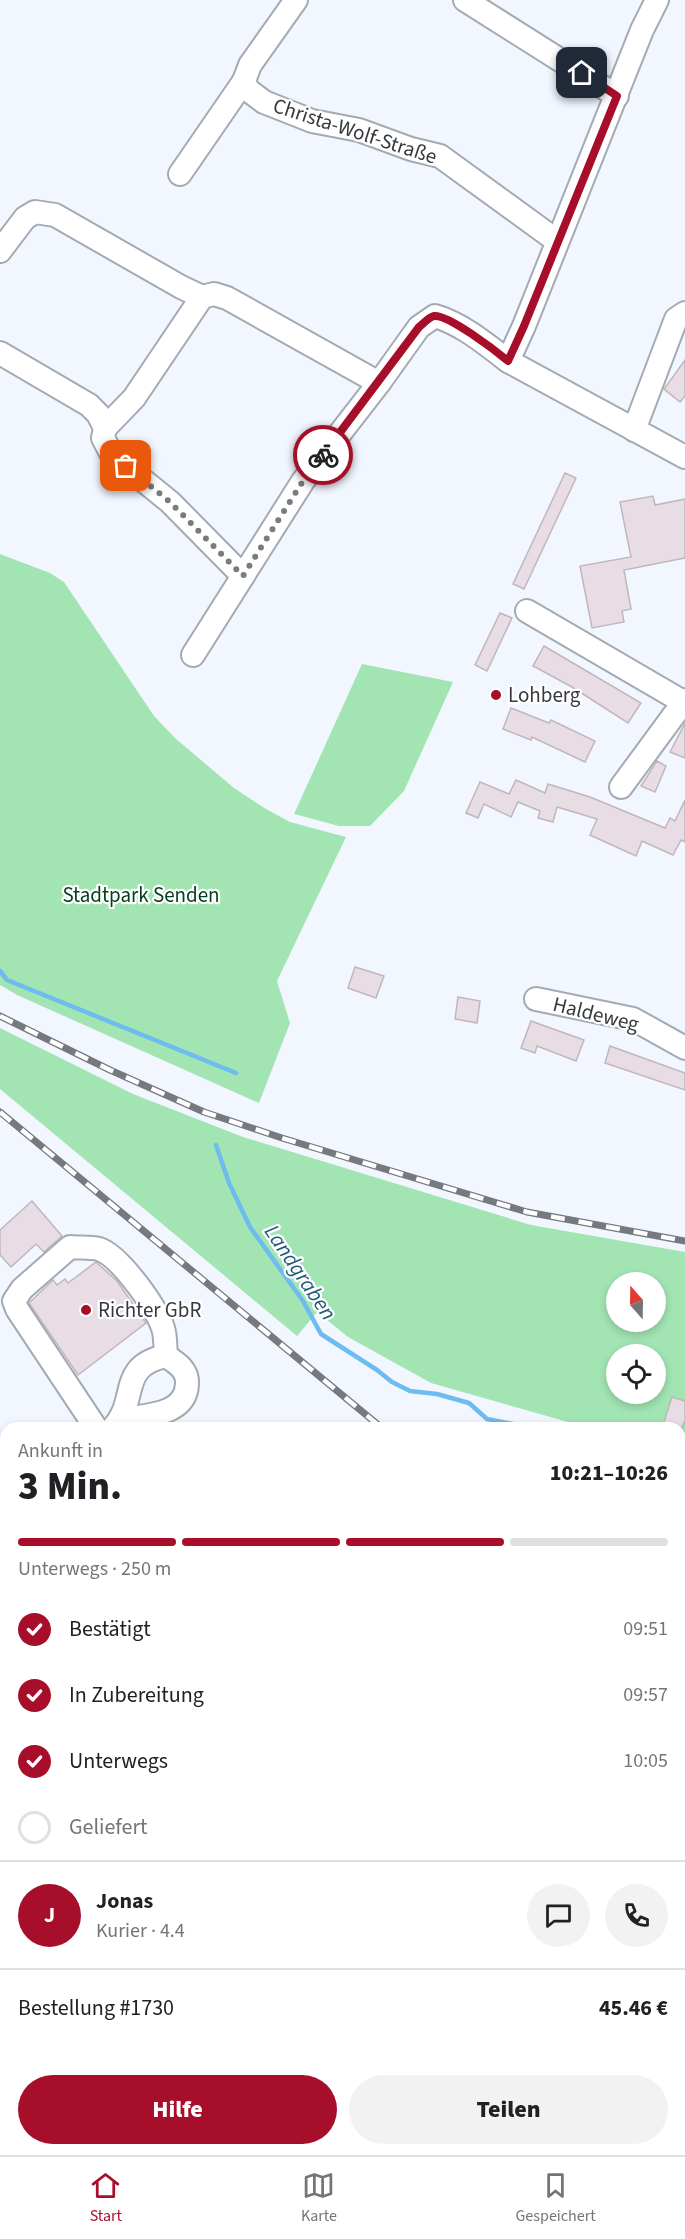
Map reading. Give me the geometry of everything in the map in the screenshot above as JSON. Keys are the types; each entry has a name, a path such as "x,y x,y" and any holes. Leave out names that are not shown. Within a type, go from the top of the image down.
{"street":[{"path":"180,174 244,81 250,65 296,0"},
{"path":"465,0 617,96"},
{"path":"508,361 642,30 657,0"},
{"name":"Christa-Wolf-Straße","path":"244,81 248,90 264,102 312,121 358,130 411,150 440,156 557,241"},
{"path":"0,251 25,218 36,212 55,215 202,297"},
{"path":"105,428 134,398 202,297 214,294 227,298 379,383"},
{"path":"634,430 676,318 685,312"},
{"path":"193,655 303,481 419,327 435,316 482,341 508,361 685,457"},
{"path":"0,353 89,405 98,414 105,428 104,438 112,455 170,502 243,576"},
{"path":"527,611 684,701 621,787"},
{"name":"Haldeweg","path":"536,999 633,1019 685,1048"},
{"path":"92,1422 17,1309 14,1301 22,1289 70,1247 99,1250 114,1259 132,1279 157,1314 164,1330 166,1356"},
{"path":"117,1422 137,1369 151,1359 166,1356 180,1366 188,1379 187,1396 179,1405 168,1411 124,1422"}],"green space":[{"name":"Stadtpark Senden","path":"0,554 50,573 64,582 154,716 175,738 234,788 290,822 346,837 277,981 290,1023 259,1103 17,995 0,985"},
{"path":"362,664 453,682 404,791 370,826 339,826 294,814"},
{"path":"0,1028 133,1094 243,1137 531,1225 685,1252 685,1422 568,1422 431,1383 348,1337 317,1312 297,1336 0,1089"}],"building":[{"path":"685,360 685,396 680,402 664,389"},
{"path":"565,473 576,478 524,589 513,584"},
{"path":"653,496 655,505 685,499 685,558 624,570 631,609 622,611 624,622 592,628 580,566 631,557 620,502"},
{"path":"500,613 512,618 487,671 475,665"},
{"path":"544,646 641,703 628,723 572,687 533,666"},
{"path":"511,708 549,723 551,720 595,741 585,762 532,737 531,740 503,729"},
{"path":"685,723 685,758 670,752"},
{"path":"657,761 666,766 655,792 641,786"},
{"path":"516,780 545,793 548,784 590,797 665,828 670,818 675,821 685,800 685,842 681,840 673,855 642,841 636,856 590,835 597,819 557,807 553,822 538,818 540,811 518,802 511,817 484,804 478,818 466,813 480,782 509,794"},
{"path":"355,967 384,976 376,998 348,988"},
{"path":"458,997 480,1001 477,1023 455,1019"},
{"path":"531,1021 584,1040 576,1061 537,1046 535,1053 521,1048"},
{"path":"610,1046 685,1073 685,1090 605,1063"},
{"path":"32,1201 62,1236 44,1252 36,1244 11,1267 0,1255 0,1230"},
{"name":"Richter GbR","path":"96,1262 117,1281 146,1323 78,1375 29,1303 53,1280 57,1285 65,1279 68,1283"},
{"path":"672,1397 685,1401 684,1422 664,1422"}],"waterway":[{"name":"Landgraben","path":"0,971 7,980 236,1073"},
{"name":"Landgraben","path":"216,1145 229,1183 250,1227 303,1301 321,1334 392,1382 410,1391 437,1394 469,1403 487,1419 502,1422"}],"railway":[{"path":"0,1016 110,1070 204,1112 282,1138 527,1212 685,1241"},
{"path":"0,1112 375,1422"}],"way so far":[{"path":"126,466 170,502 243,576 303,481 323,455"}],"place":[{"name":"Lohberg","path":"496,695"},
{"name":"Richter GbR","path":"86,1310"}],"route":[{"path":"323,455 419,327 429,318 435,316 444,318 482,341 508,361 617,96 582,73"}]}
